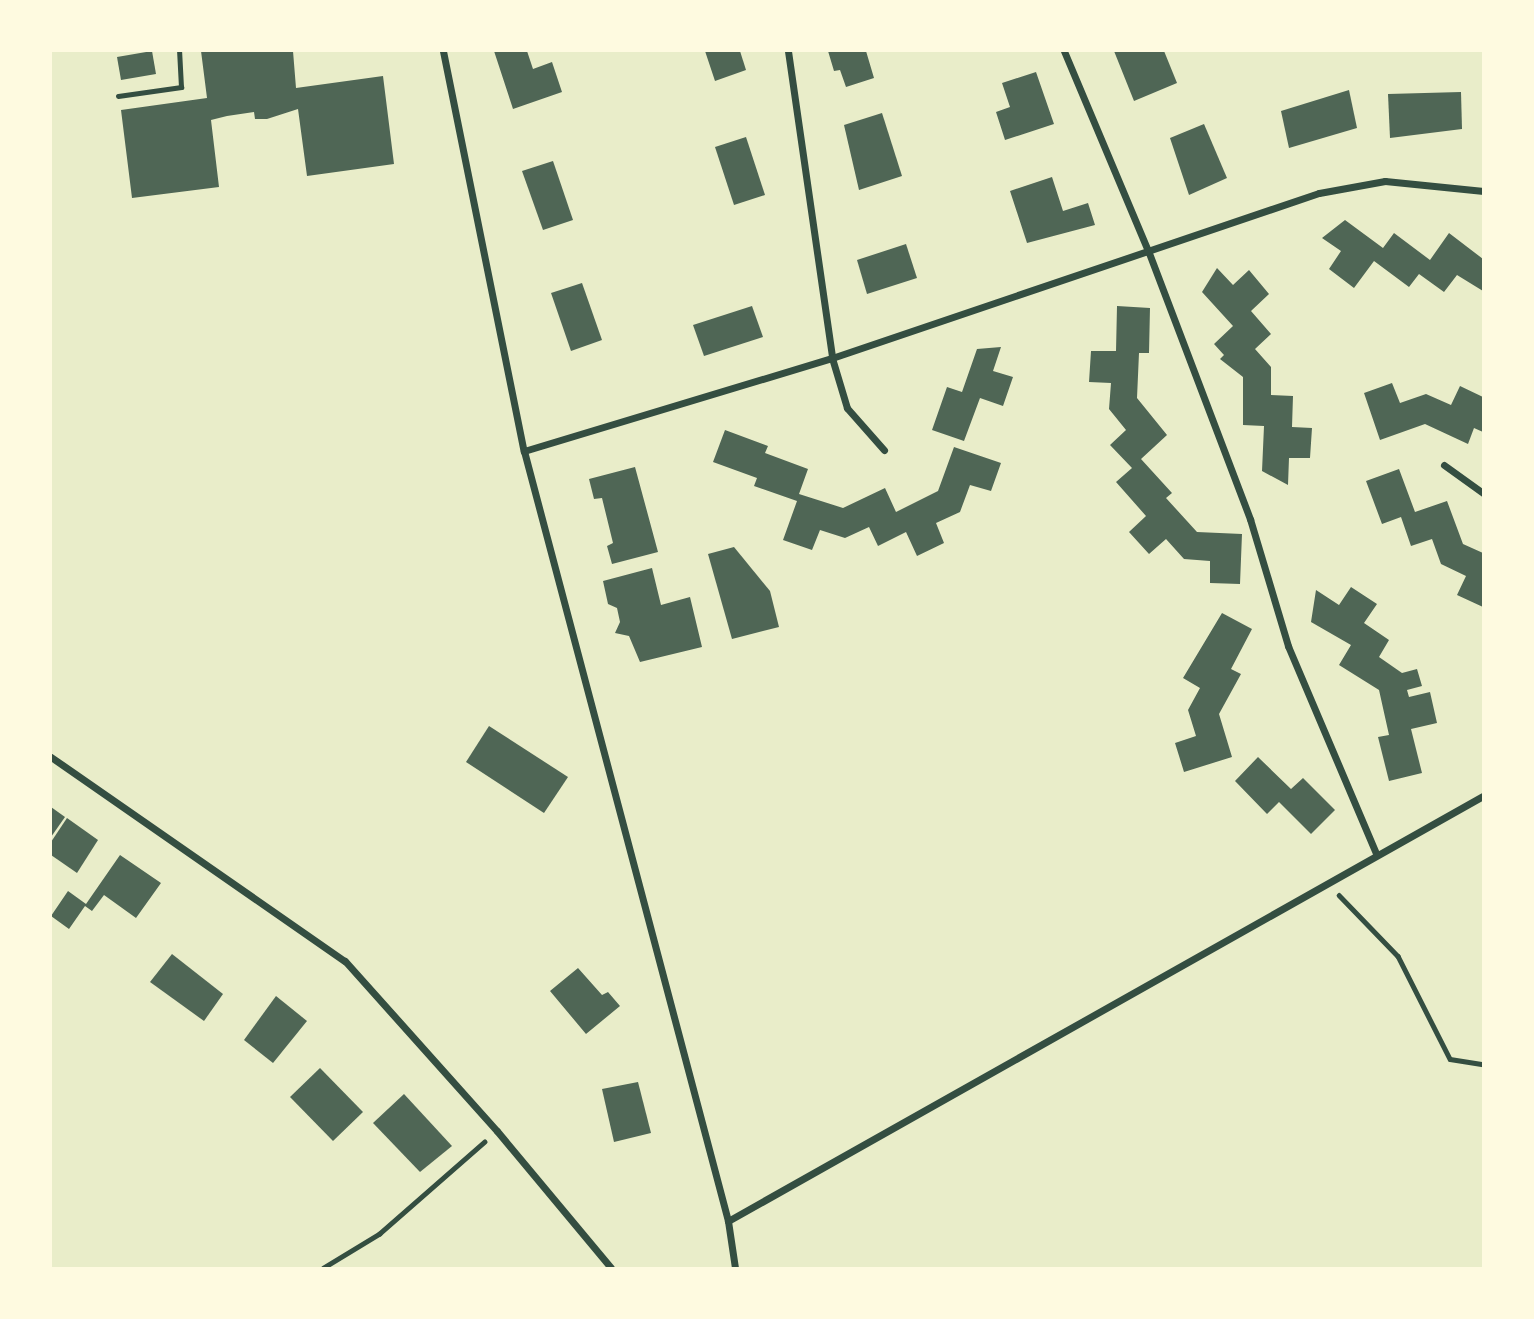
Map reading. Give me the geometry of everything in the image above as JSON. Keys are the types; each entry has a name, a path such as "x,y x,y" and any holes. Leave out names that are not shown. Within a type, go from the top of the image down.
{"street":[{"path":"443,51 524,451 728,1221 735,1268"},
{"path":"788,51 832,358 847,408 884,450"},
{"path":"1064,51 1149,253 1250,519 1289,646 1376,853"},
{"path":"524,451 832,358 1332,191 1385,181 1483,191"},
{"path":"1444,465 1483,493"},
{"path":"51,757 345,961 497,1131 611,1268"},
{"path":"728,1221 1325,881 1483,796"}],"lane":[{"path":"118,96 181,87 179,51"}],"path":[{"path":"1325,881 1398,956 1450,1059 1483,1064"},
{"path":"323,1268 379,1234 497,1131"}],"building":[{"path":"152,51 156,74 121,80 117,57"},
{"path":"201,51 293,51 296,88 383,76 394,164 307,176 298,109 267,119 255,119 254,112 211,120 219,187 132,198 121,110 207,98"},
{"path":"494,51 527,51 533,69 552,62 562,92 513,109"},
{"path":"705,51 740,51 746,70 715,81"},
{"path":"828,51 866,51 874,78 846,87 840,70 834,71"},
{"path":"1114,51 1164,51 1177,83 1134,101"},
{"path":"1036,72 1054,124 1005,140 996,112 1010,107 1002,83"},
{"path":"1349,90 1357,128 1289,148 1281,111"},
{"path":"1461,92 1462,129 1390,138 1388,94"},
{"path":"882,113 902,176 859,190 844,125"},
{"path":"1204,124 1227,178 1189,195 1170,138"},
{"path":"746,137 765,195 734,205 715,147"},
{"path":"553,161 573,220 543,230 522,171"},
{"path":"1052,177 1063,211 1088,203 1095,225 1027,243 1010,191"},
{"path":"1345,220 1383,248 1394,233 1430,260 1449,233 1483,259 1483,291 1457,275 1444,292 1419,274 1409,287 1374,261 1354,288 1329,269 1341,251 1322,238"},
{"path":"906,244 917,278 867,294 857,260"},
{"path":"1217,268 1233,285 1249,270 1269,294 1251,311 1271,334 1255,349 1271,367 1271,395 1293,396 1292,427 1312,428 1310,458 1289,458 1288,485 1262,471 1264,426 1243,425 1243,377 1220,359 1224,355 1214,344 1233,326 1202,292"},
{"path":"582,283 602,340 571,351 551,293"},
{"path":"752,306 763,337 704,356 693,325"},
{"path":"1117,306 1150,308 1149,353 1139,353 1137,398 1167,435 1141,459 1172,493 1166,498 1197,532 1242,534 1240,584 1210,583 1210,561 1184,559 1166,539 1149,554 1129,532 1146,516 1116,482 1132,468 1110,445 1126,430 1109,409 1111,383 1089,382 1091,351 1116,351"},
{"path":"1001,347 993,371 1013,377 1003,406 980,398 964,441 932,430 947,387 962,392 977,349"},
{"path":"1392,383 1400,403 1426,394 1451,405 1460,386 1483,397 1483,432 1474,428 1468,444 1425,424 1380,440 1364,393"},
{"path":"725,430 768,446 765,453 808,469 799,494 843,508 885,488 896,512 938,491 954,447 1001,463 991,491 970,485 960,512 936,523 944,543 917,556 906,532 878,546 869,527 845,538 820,530 812,550 783,540 797,501 754,486 757,478 713,462"},
{"path":"635,467 658,552 612,564 607,546 613,543 602,498 594,499 589,479"},
{"path":"1399,469 1415,512 1447,501 1463,544 1483,553 1483,607 1457,595 1466,576 1441,564 1432,539 1411,546 1401,517 1382,524 1366,481"},
{"path":"734,547 770,591 779,627 732,639 708,554"},
{"path":"652,568 661,605 690,597 702,647 640,662 629,636 615,633 620,622 617,608 608,604 603,581"},
{"path":"1351,587 1377,604 1364,623 1389,640 1379,657 1402,673 1417,669 1422,686 1407,690 1409,697 1430,692 1437,723 1411,729 1422,773 1389,781 1378,737 1389,735 1379,690 1339,665 1351,645 1311,622 1316,590 1339,605"},
{"path":"1222,613 1252,629 1231,669 1241,674 1219,714 1232,757 1184,772 1175,743 1196,736 1188,710 1200,688 1183,678"},
{"path":"489,726 568,777 544,813 466,762"},
{"path":"1258,757 1291,789 1303,778 1335,810 1311,834 1279,802 1267,814 1235,781"},
{"path":"51,807 65,817 51,837"},
{"path":"67,818 98,840 77,873 51,855 51,842"},
{"path":"120,855 161,883 136,918 104,895 92,911 85,906 69,929 51,916 68,891 86,904"},
{"path":"172,954 223,994 204,1021 150,982"},
{"path":"578,968 602,995 608,992 620,1006 586,1034 550,991"},
{"path":"276,996 307,1021 273,1063 244,1040"},
{"path":"320,1068 363,1112 333,1141 290,1097"},
{"path":"638,1082 651,1133 614,1142 602,1089"},
{"path":"404,1094 452,1146 420,1172 373,1123"}]}
